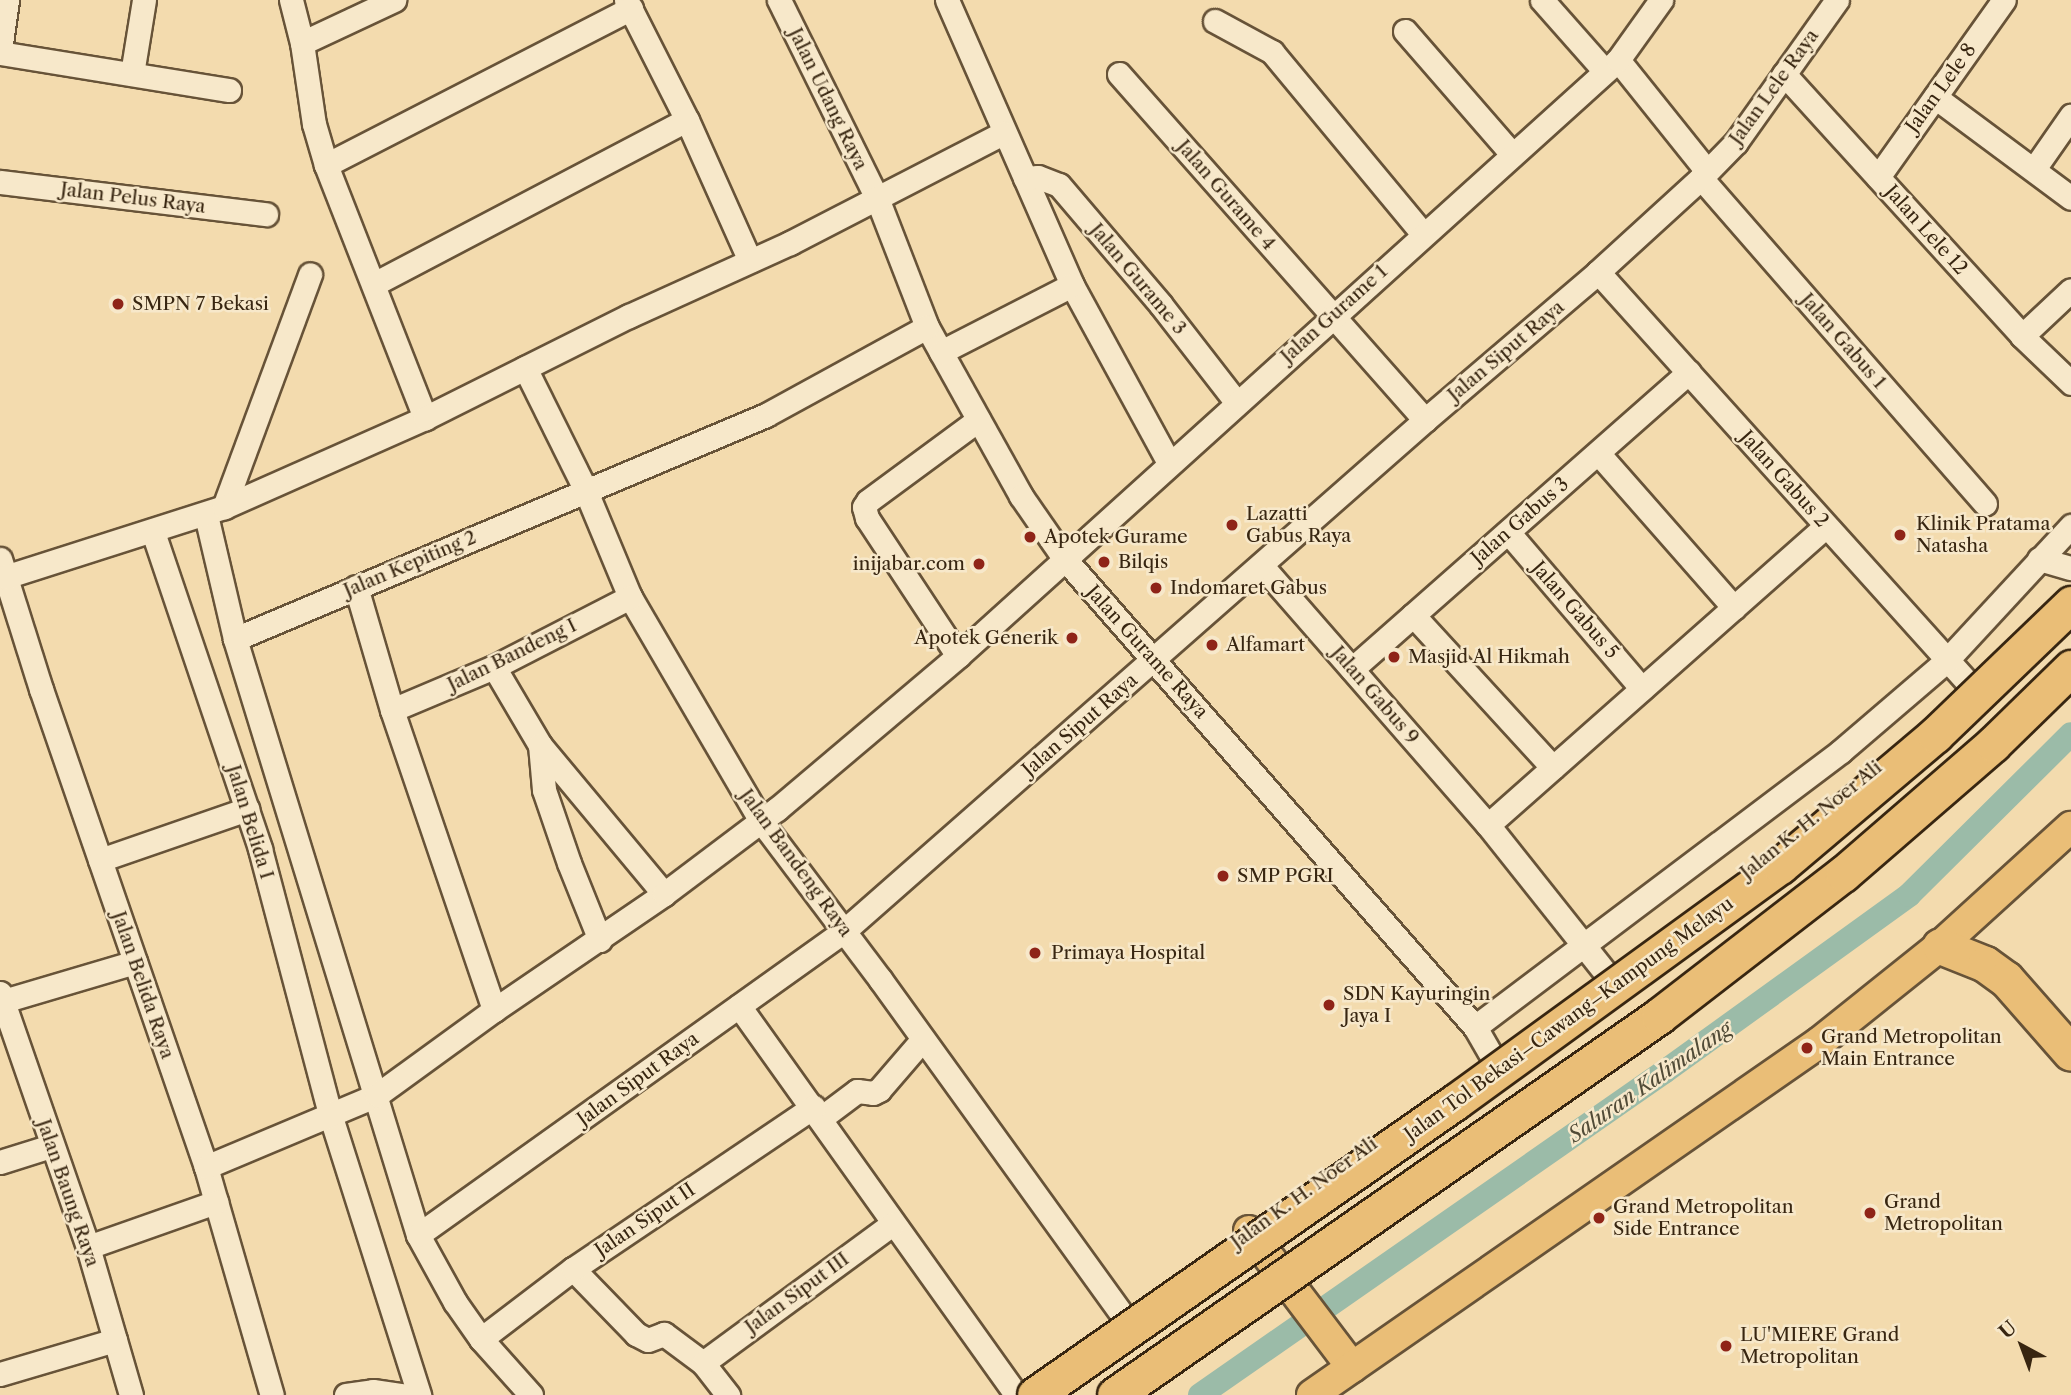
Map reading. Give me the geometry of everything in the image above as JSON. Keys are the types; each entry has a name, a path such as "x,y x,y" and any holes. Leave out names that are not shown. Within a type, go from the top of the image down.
{"highway":[{"name":"Jalan Tol Bekasi–Cawang–Kampung Melayu","path":"1035,1395 1466,1094 1780,866 1935,736 2071,604"},
{"path":"1115,1395 1658,1016 1843,874 1993,744 2071,668"},
{"path":"1940,946 1985,964 2006,979 2071,1052"}],"main road":[{"name":"Jalan K. H. Noer Ali","path":"1017,1395 1127,1322 1256,1226 1609,977 1849,793 1970,685 2071,586"},
{"path":"1312,1395 1351,1354 1820,1042 1940,946 2071,827"},
{"path":"1256,1226 1351,1354"}],"street":[{"path":"7,0 0,51 229,90"},
{"path":"132,75 144,0"},
{"path":"290,0 302,43 314,124 327,165 425,418"},
{"path":"302,43 394,0"},
{"name":"Jalan Udang Raya","path":"779,0 877,198"},
{"path":"947,0 1003,133 1026,178 1072,285 1169,463"},
{"name":"Jalan Gabus 1","path":"1542,0 1611,65 1985,503"},
{"name":"Jalan Gurame 1","path":"206,1167 353,1107 600,940 761,821 958,656 1611,65 1661,0"},
{"name":"Jalan Lele Raya","path":"1704,175 1736,142 1836,0"},
{"name":"Jalan Lele 8","path":"1878,177 2004,0"},
{"path":"327,165 628,4 687,120 750,261"},
{"path":"1215,21 1272,52 1423,234"},
{"path":"1405,31 1512,154"},
{"name":"Jalan Gurame 4","path":"1119,74 1425,420"},
{"name":"Jalan Lele 12","path":"1784,74 2022,336 2071,383"},
{"path":"1935,97 2071,198"},
{"path":"2034,169 2071,116"},
{"path":"374,284 687,120"},
{"path":"2,568 157,531 210,513 425,418 750,261 1003,133"},
{"name":"Jalan Siput Raya","path":"418,1235 844,931 1425,420 1598,272 1704,175"},
{"name":"Jalan Gurame 3","path":"1026,178 1038,177 1059,185 1161,304 1237,403"},
{"name":"Jalan Pelus Raya","path":"0,182 266,214"},
{"name":"Jalan Gurame Raya","path":"877,198 927,327 1021,496 1064,558 1475,1027 1493,1058"},
{"name":"Jalan Gabus 2","path":"1598,272 1970,685"},
{"path":"310,274 210,513 234,639 353,1107 419,1395"},
{"path":"942,352 1072,285"},
{"path":"2022,336 2071,290"},
{"name":"Jalan Kepiting 2","path":"234,639 766,415 927,327"},
{"name":"Jalan Bandeng Raya","path":"525,368 585,489 630,597 761,821 844,931 1127,1322"},
{"name":"Jalan Gabus 3","path":"1352,669 1689,372"},
{"path":"958,656 867,518 864,507 868,501 978,420"},
{"path":"1598,453 1734,608"},
{"path":"1488,825 1826,526"},
{"path":"1475,1027 1841,751 1947,660 2071,526"},
{"name":"Jalan Belida I","path":"157,531 247,809 353,1107"},
{"name":"Jalan Gabus 5","path":"1507,532 1642,689"},
{"path":"2039,559 2071,568"},
{"name":"Jalan Gabus 9","path":"1261,565 1488,825 1609,977"},
{"name":"Jalan Belida Raya","path":"2,568 206,1167 272,1395"},
{"path":"356,587 392,710 494,1010"},
{"name":"Jalan Bandeng I","path":"392,710 494,667 630,597"},
{"path":"1413,615 1553,768"},
{"path":"494,667 540,745 664,894"},
{"path":"540,745 544,790 569,863 600,940"},
{"path":"100,860 247,809"},
{"path":"1,998 135,962"},
{"name":"Jalan Baung Raya","path":"1,998 88,1247 131,1395"},
{"path":"739,1006 817,1112 892,1224 1017,1395"},
{"name":"Jalan Siput II","path":"481,1339 573,1269 817,1112 857,1091 873,1093 879,1090 922,1040"},
{"path":"353,1107 404,1196 418,1235 446,1289 481,1339 531,1395"},
{"path":"0,1162 51,1146"},
{"path":"88,1247 216,1202"},
{"name":"Jalan Siput III","path":"703,1363 892,1224"},
{"path":"573,1269 636,1334 648,1340 663,1334 703,1363 728,1395"},
{"path":"0,1374 116,1340"},
{"path":"346,1395 382,1391 402,1395"}],"waterway":[{"name":"Saluran Kalimalang","path":"1200,1395 1664,1072 1909,895 2071,734"}],"place":[{"name":"SMPN 7 Bekasi","path":"118,304"},
{"name":"Lazatti Gabus Raya","path":"1232,525"},
{"name":"Klinik Pratama Natasha","path":"1900,535"},
{"name":"Apotek Gurame","path":"1030,537"},
{"name":"Bilqis","path":"1104,562"},
{"name":"inijabar.com","path":"979,564"},
{"name":"Indomaret Gabus","path":"1156,588"},
{"name":"Apotek Generik","path":"1072,638"},
{"name":"Alfamart","path":"1212,645"},
{"name":"Masjid Al Hikmah","path":"1394,657"},
{"name":"SMP PGRI","path":"1223,876"},
{"name":"Primaya Hospital","path":"1035,953"},
{"name":"SDN Kayuringin Jaya I","path":"1329,1005"},
{"name":"Grand Metropolitan Main Entrance","path":"1807,1048"},
{"name":"Grand Metropolitan","path":"1870,1213"},
{"name":"Grand Metropolitan Side Entrance","path":"1599,1218"},
{"name":"LU'MIERE Grand Metropolitan","path":"1726,1346"}]}
